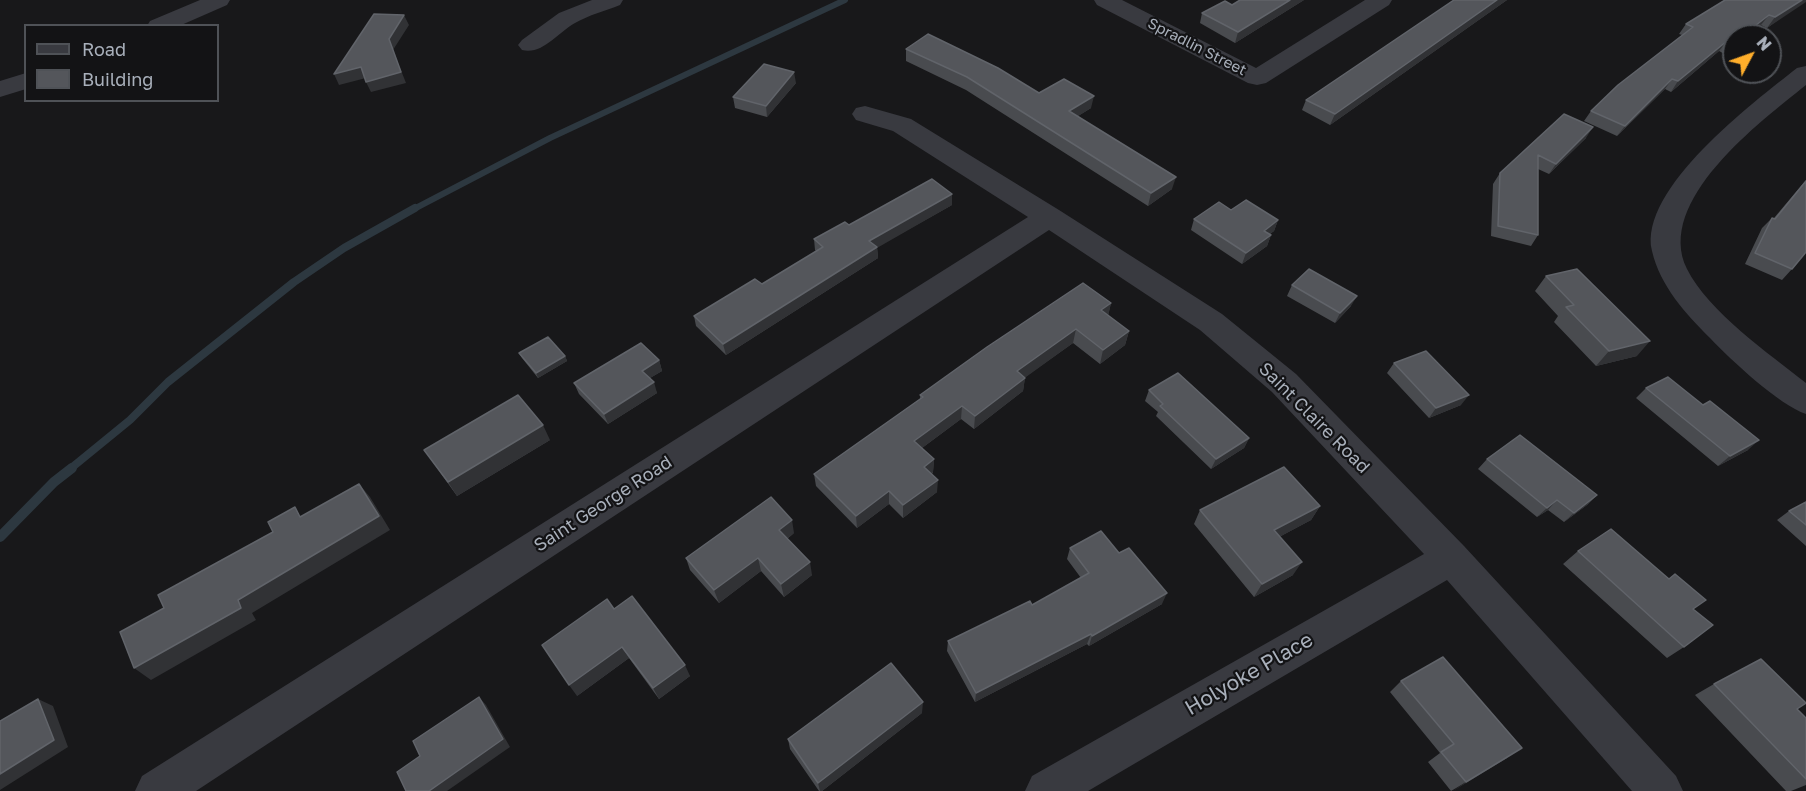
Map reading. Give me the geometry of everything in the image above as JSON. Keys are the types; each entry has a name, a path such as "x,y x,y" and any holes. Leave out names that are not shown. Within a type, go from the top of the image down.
{"street":[{"path":"163,24 219,0"},
{"path":"530,45 567,18 612,0"},
{"name":"Spradlin Street","path":"1105,0 1257,78 1381,0"},
{"path":"1806,73 1732,136 1689,181 1676,202 1667,227 1666,248 1679,280 1699,307 1724,333 1806,401"},
{"path":"0,90 24,81"},
{"name":"Saint Claire Road","path":"865,114 902,125 1049,217 1211,322 1284,383 1451,558 1661,791"},
{"name":"Saint George Road","path":"157,791 1049,217"},
{"name":"Holyoke Place","path":"1047,791 1451,558"}],"building":[{"path":"1240,0 1290,0 1238,32 1202,13 1225,1 1232,5"},
{"path":"1454,0 1497,0 1335,114 1306,100"},
{"path":"1725,0 1802,0 1775,17 1769,15 1757,24 1722,24 1722,45 1678,81 1672,79 1625,126 1591,111 1618,85 1693,27 1686,24"},
{"path":"374,14 404,15 389,39 401,72 366,82 361,67 334,74"},
{"path":"928,34 998,68 1039,93 1064,79 1094,96 1069,111 1176,177 1151,193 967,77 906,49"},
{"path":"764,64 794,72 766,106 733,97"},
{"path":"1564,114 1593,127 1556,164 1538,155 1538,235 1498,226 1500,173"},
{"path":"932,179 952,194 869,241 877,247 723,344 694,316 755,279 762,284 823,247 814,239 845,222 849,225"},
{"path":"1806,181 1806,252 1792,269 1755,253 1772,218 1775,219"},
{"path":"1246,200 1278,220 1264,231 1271,235 1246,253 1194,219 1219,202 1231,210"},
{"path":"1309,269 1357,296 1340,313 1292,285"},
{"path":"1577,269 1650,341 1609,351 1566,307 1574,305 1546,276"},
{"path":"1083,283 1111,303 1101,310 1129,331 1103,350 1076,329 1017,371 1025,378 975,416 962,406 914,441 934,459 924,467 938,480 903,505 889,491 856,516 814,474 923,397 920,395 987,347"},
{"path":"548,337 565,356 536,373 519,353"},
{"path":"641,343 659,360 642,371 654,382 604,414 574,383"},
{"path":"1426,351 1469,395 1436,408 1394,363"},
{"path":"1178,373 1249,438 1216,459 1160,406 1163,404 1149,390"},
{"path":"1668,377 1703,405 1710,401 1759,440 1730,456 1646,388"},
{"path":"518,395 543,425 448,482 424,450"},
{"path":"1520,435 1597,495 1574,513 1557,500 1547,508 1487,459"},
{"path":"1284,467 1320,506 1274,530 1302,562 1262,584 1200,510"},
{"path":"359,484 379,516 238,600 241,608 134,668 120,632 164,608 158,595 273,532 268,522 295,507 300,517"},
{"path":"771,497 792,520 779,530 810,562 781,584 758,558 714,590 686,558"},
{"path":"1806,502 1806,525 1789,511"},
{"path":"1611,529 1669,579 1675,574 1706,600 1693,609 1713,625 1684,647 1578,551"},
{"path":"1101,531 1119,553 1129,548 1167,593 1092,636 1091,634 976,693 948,641 1030,601 1032,605 1089,573 1070,548"},
{"path":"632,596 685,665 653,688 622,647 569,685 542,645 607,599 614,609"},
{"path":"1443,657 1522,748 1466,782 1441,752 1454,744 1401,681"},
{"path":"1761,659 1806,703 1797,709 1806,718 1806,779 1714,684"},
{"path":"891,663 923,702 818,783 788,739"},
{"path":"479,697 503,739 429,791 406,791 397,772 420,756 413,741"},
{"path":"38,699 54,740 0,774 0,721"}],"waterway":[{"path":"412,210 550,138 845,0"},
{"path":"70,469 130,420 168,382 294,282 344,248 415,208"},
{"path":"0,537 54,482 72,468"}]}
